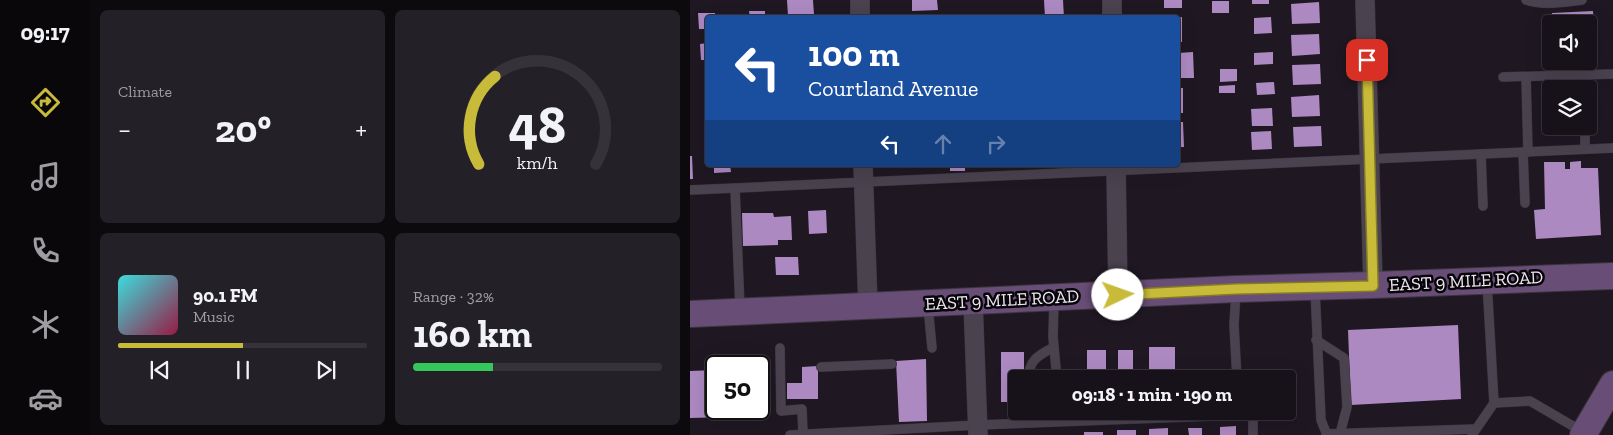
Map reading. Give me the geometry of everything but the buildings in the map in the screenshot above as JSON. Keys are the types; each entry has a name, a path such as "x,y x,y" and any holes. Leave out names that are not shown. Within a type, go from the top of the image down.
{"main road":[{"name":"EAST 9 MILE ROAD","path":"690,314 1236,289 1373,286 1613,276"},
{"path":"1584,434 1613,384"}],"street":[{"path":"860,0 860,15"},
{"path":"1112,0 1112,15"},
{"path":"1366,0 1373,286"},
{"path":"1116,167 1118,295"},
{"path":"864,174 868,306"},
{"path":"974,301 978,430"}],"lane":[{"path":"1526,0 1552,3 1582,0"},
{"path":"1503,77 1613,74"},
{"path":"1584,75 1584,80"},
{"path":"1525,203 1526,77"},
{"path":"1585,135 1585,148"},
{"path":"1180,165 1369,160 1613,148"},
{"path":"1481,154 1483,206"},
{"path":"690,190 735,188 864,174 1116,167"},
{"path":"735,188 740,312"},
{"path":"1315,287 1321,420 1327,435 1474,432 1494,402 1487,280"},
{"path":"1236,289 1234,325 1236,370"},
{"path":"1054,298 1056,370"},
{"path":"928,303 932,348"},
{"path":"1316,340 1344,358 1347,407 1340,434"},
{"path":"1030,370 1031,363 1037,356 1054,347"},
{"path":"780,348 781,411 802,410 803,434"},
{"path":"821,367 892,364"},
{"path":"1494,402 1530,401 1584,434"},
{"path":"790,435 843,428 935,424 978,430 1031,423 1100,420"},
{"path":"1253,420 1254,435"}],"route":[{"path":"1118,295 1236,289 1373,286 1367,60"}]}
